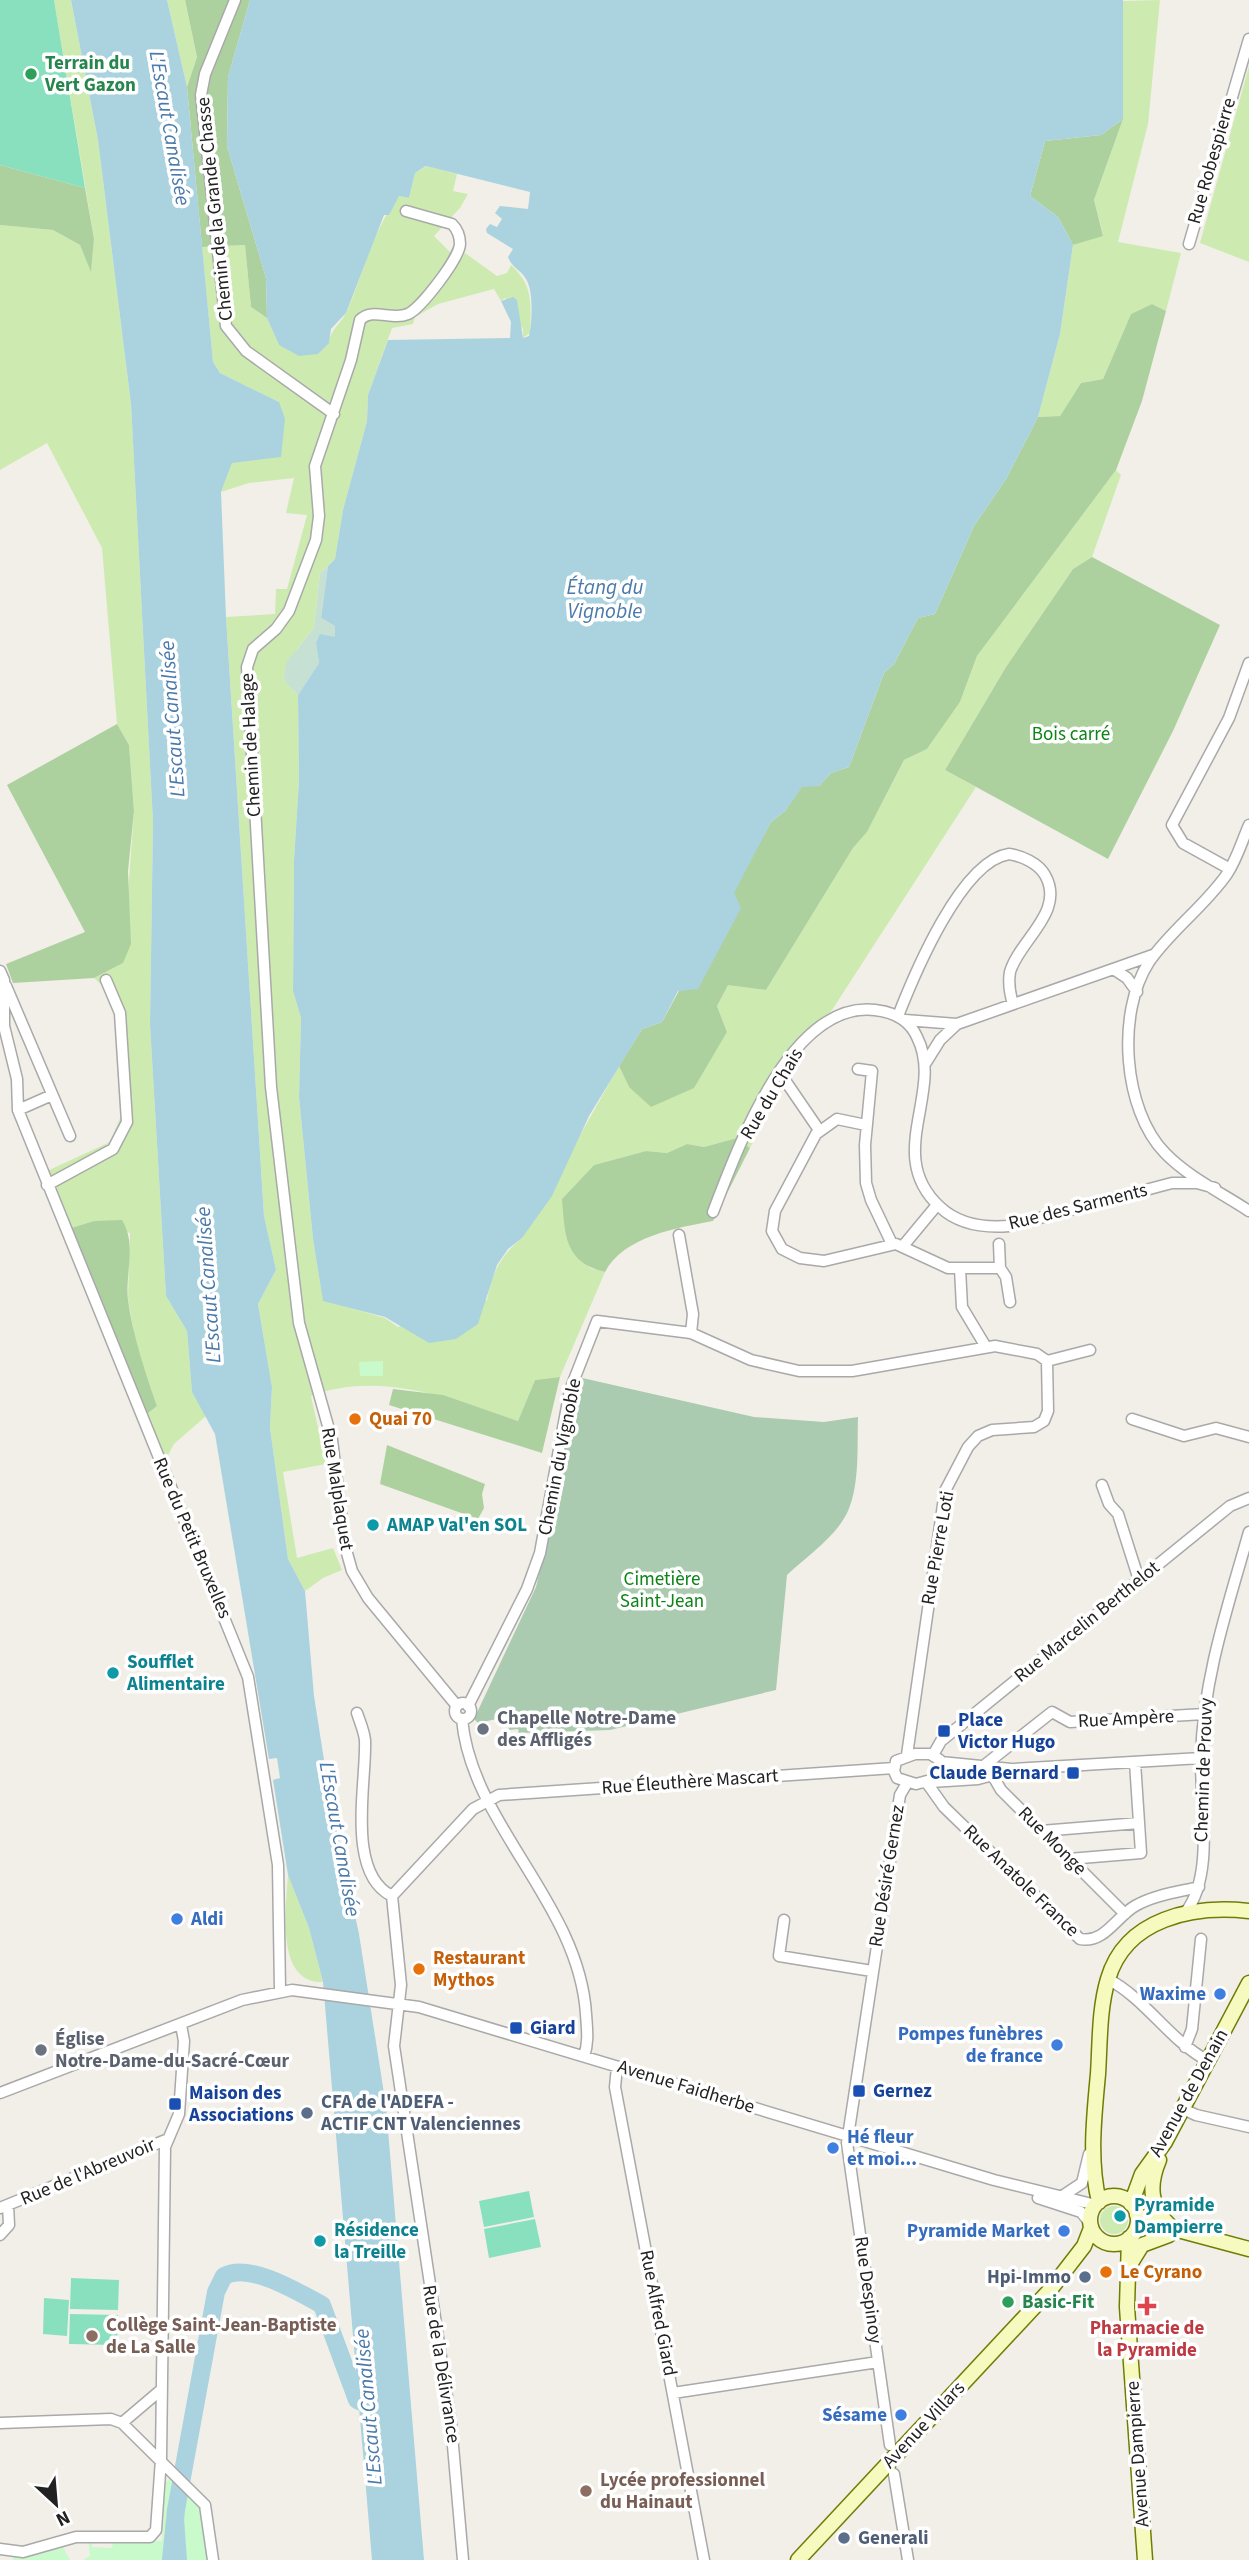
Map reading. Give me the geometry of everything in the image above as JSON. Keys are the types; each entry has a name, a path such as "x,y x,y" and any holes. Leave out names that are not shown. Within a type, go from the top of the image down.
{"main road":[{"path":"1249,1911 1219,1909 1185,1913 1151,1926 1133,1938 1120,1954 1108,1979 1102,2011 1093,2131 1097,2203 1091,2225 1096,2236 1110,2243 1147,2229 1171,2231 1249,2249"},
{"name":"Avenue de Denain","path":"1134,2209 1143,2174 1165,2142 1249,1983"},
{"path":"1165,2142 1153,2176 1152,2193 1160,2214 1171,2231"},
{"path":"1097,2203 1114,2196 1148,2222 1249,2255"},
{"path":"1132,2234 1134,2209"},
{"name":"Avenue Villars","path":"1050,2290 1084,2246 1091,2225"},
{"path":"1129,2266 1142,2245 1171,2231"},
{"name":"Avenue Dampierre","path":"1127,2307 1132,2234"},
{"name":"Avenue Villars","path":"798,2560 1050,2290 1095,2249 1110,2243"},
{"name":"Avenue Dampierre","path":"1110,2243 1119,2254 1127,2307 1144,2560"}],"street":[{"name":"Chemin de la Grande Chasse","path":"235,0 205,74 201,95 226,326 246,351 334,414"},
{"name":"Rue Robespierre","path":"1189,244 1249,39"},
{"name":"Chemin de Halage","path":"299,1323 271,1087 247,667 250,652 276,629 289,611 316,540 320,516 315,466 334,414 362,317 368,314 399,317 414,311 428,297 458,251 460,241 452,224 406,211"},
{"path":"1230,869 1183,843 1171,825 1228,718 1249,663"},
{"path":"1249,825 1230,869 1146,968 1137,992 1129,1046 1134,1094 1145,1124 1170,1157 1249,1211"},
{"path":"925,1064 918,1037 901,1018 924,953 949,911 986,864 1009,854 1038,868 1045,876 1050,892 1047,909 1011,970 1009,985 1013,1004"},
{"name":"Rue du Chais","path":"925,1064 940,1040 957,1024 1144,960 1159,950"},
{"path":"1115,970 1127,978 1137,992"},
{"path":"2,975 70,1136"},
{"name":"Rue du Petit Bruxelles","path":"2,975 4,1026 16,1072 18,1110 248,1677 277,1858 280,1990"},
{"path":"47,1185 117,1145 127,1117 120,1013 106,980"},
{"name":"Rue du Chais","path":"713,1212 737,1153 780,1073 807,1036 837,1016 865,1010 901,1018 957,1024"},
{"name":"Rue des Sarments","path":"925,1064 914,1160 922,1185 937,1205 948,1214 971,1224 1009,1226 1162,1185 1189,1182 1215,1188"},
{"path":"858,1069 872,1071 866,1125 867,1189 897,1245 938,1265 960,1269 1000,1268"},
{"path":"780,1073 819,1130"},
{"path":"18,1110 52,1095"},
{"path":"866,1125 841,1119 819,1130 773,1216 775,1241 791,1255 824,1261 897,1245 937,1205"},
{"name":"Rue des Sarments","path":"1162,1185 1171,1171 1170,1157"},
{"path":"679,1235 693,1314 691,1333 759,1363 812,1372 869,1369 911,1358 986,1347 1000,1346 1037,1354 1047,1361 1090,1350"},
{"path":"999,1244 1000,1268 1006,1277 1010,1302"},
{"path":"960,1269 962,1307 986,1347"},
{"name":"Chemin du Vignoble","path":"487,1799 461,1719 470,1714 463,1706 527,1589 537,1563 570,1390 597,1321 691,1333"},
{"name":"Rue Malplaquet","path":"299,1323 332,1440 345,1546 352,1571 368,1598 463,1706"},
{"name":"Rue Pierre Loti","path":"907,1755 945,1491 968,1447 978,1436 992,1430 1034,1427 1044,1421 1048,1411 1047,1361"},
{"path":"1132,1419 1184,1436 1216,1427 1249,1437"},
{"path":"1102,1485 1107,1502 1119,1518 1139,1580"},
{"name":"Rue Marcelin Berthelot","path":"937,1759 941,1741 1230,1506 1249,1498"},
{"name":"Chemin de Prouvy","path":"1185,1913 1199,1887 1202,1867 1201,1758 1210,1669 1249,1532"},
{"name":"Rue Ampère","path":"986,1764 1052,1712 1070,1722 1204,1714"},
{"path":"357,1713 365,1740 360,1801 365,1856 382,1888 392,1896 473,1810 487,1799 575,1955 585,1993 588,2038 584,2056"},
{"path":"1014,1769 992,1776 907,1783 897,1778 894,1768 898,1759 907,1755 937,1759 951,1765 986,1764 1014,1769 1201,1758"},
{"path":"929,1782 941,1776 937,1759"},
{"path":"1069,1859 1141,1853 1135,1762"},
{"name":"Rue Monge","path":"986,1764 1001,1790 1125,1913"},
{"name":"Rue Éleuthère Mascart","path":"487,1799 511,1793 894,1768"},
{"name":"Rue Anatole France","path":"929,1782 944,1807 1077,1938 1097,1938 1125,1913"},
{"name":"Rue Désiré Gernez","path":"848,2136 900,1795 907,1783"},
{"path":"1041,1831 1139,1823"},
{"path":"1125,1913 1154,1898 1199,1887"},
{"name":"Rue de la Délivrance","path":"392,1896 400,2003 394,2046 451,2423 463,2560"},
{"name":"Rue Désiré Gernez","path":"784,1920 779,1956 873,1971"},
{"path":"1185,2047 1192,2029 1201,1939"},
{"path":"1108,1979 1129,1992 1185,2047 1208,2061"},
{"name":"Avenue Faidherbe","path":"0,2093 242,2000 280,1990 298,1990 400,2003 994,2180 1060,2197 1097,2203"},
{"path":"0,2549 23,2552 76,2537 150,2537 156,2530 161,2459 165,2150 179,2115 184,2041 181,2025"},
{"name":"Rue Alfred Giard","path":"617,2067 615,2087 704,2560"},
{"path":"1183,2109 1200,2116 1249,2127"},
{"path":"1060,2197 1074,2191 1083,2183 1093,2131"},
{"name":"Rue Despinoy","path":"848,2136 890,2445"},
{"name":"Rue de l'Abreuvoir","path":"0,2235 9,2225 4,2207 168,2138"},
{"name":"Avenue Faidherbe","path":"994,2180 1011,2190 1080,2212 1091,2225"},
{"path":"673,2393 878,2362"},
{"path":"122,2423 162,2389"},
{"path":"0,2423 110,2419 122,2423 198,2496 209,2513 213,2560"},
{"path":"894,2474 908,2560"}],"green space":[{"name":"Terrain du Vert Gazon","path":"0,0 54,0 85,188 0,165"},
{"path":"54,0 71,0 98,140 131,404 153,822 150,1025 166,1296 187,1331 192,1392 206,1416 174,1444 166,1459 147,1414 157,1406 136,1345 128,1298 130,1233 94,1221 71,1228 47,1171 110,1142 123,1111 116,1017 103,986 94,978 123,963 134,811 129,745 117,724 102,548 47,443 0,470 0,225 53,230 80,245 91,270 94,239"},
{"path":"167,0 185,0 197,57 187,87"},
{"path":"185,0 250,0 228,77 227,146 266,278 267,318 251,307 245,245 202,247 187,87 197,57"},
{"path":"1160,0 1148,124 1118,242 1181,253 1166,311 1152,304 1131,314 1103,379 1081,383 1060,416 1038,417 1060,334 1073,245 1103,235 1094,200 1123,119 1122,1"},
{"path":"1249,66 1249,262 1200,243"},
{"path":"1123,119 1094,200 1103,236 1073,245 1058,217 1030,196 1045,141 1101,135"},
{"path":"0,165 85,188 94,239 91,272 80,245 53,230 0,225"},
{"path":"427,166 457,174 453,191 468,194 460,208 434,236 459,261 465,253 497,276 507,273 511,265 524,280 530,296 530,333 523,338 523,329 505,298 501,301 494,289 438,304 415,317 413,324 392,328 368,395 367,421 343,510 335,559 320,573 314,628 297,649 284,679 298,695 299,780 294,860 293,991 301,1018 299,1097 313,1239 323,1300 385,1318 398,1327 487,1300 498,1266 508,1251 522,1238 619,1066 629,1087 711,1057 727,1032 717,1006 728,984 766,990 853,848 867,832 904,760 927,749 960,702 977,656 1116,470 1121,475 1092,557 1073,569 1006,667 945,770 976,787 834,1007 790,1070 750,1148 737,1138 704,1147 687,1144 667,1153 646,1151 594,1165 562,1199 590,1268 605,1272 560,1377 535,1380 518,1421 416,1390 363,1386 311,1396 326,1464 283,1472 297,1558 333,1548 342,1570 323,1578 305,1591 288,1559 270,1428 272,1387 258,1304 276,1270 264,1216 226,617 275,614 276,589 287,589 307,515 286,513 294,478 249,483 221,492 232,463 279,402 220,373 213,362 202,247 245,245 251,307 267,318 279,345 329,343 347,311 382,222 399,196 409,198 415,173"},
{"path":"1152,304 1166,311 1142,401 1116,470 977,656 960,702 927,749 904,760 867,832 853,848 766,990 728,985 717,1006 727,1032 694,1088 651,1107 629,1087 619,1066 642,1029 662,1022 771,822 785,811 802,786 819,786 831,773 849,767 884,673 894,664 918,618 935,614 974,526 1006,479 1038,417 1060,416 1081,383 1103,379 1131,314"},
{"name":"Bois carré","path":"1092,557 1220,625 1173,731 1108,859 945,770 1006,667 1073,569"},
{"path":"328,566 321,618 335,626 335,638 316,643 319,663 298,695 284,680 286,663 314,628 320,573"},
{"path":"117,724 129,745 134,811 128,871 131,944 123,963 94,978 13,983 6,964 85,932 7,785"},
{"path":"737,1138 750,1148 713,1221 668,1231 638,1242 614,1260 605,1272 581,1261 574,1254 566,1235 562,1199 594,1165 646,1151 667,1153 687,1144 704,1147"},
{"path":"122,1220 130,1249 127,1290 130,1314 157,1406 147,1414 71,1228 94,1221"},
{"path":"383,1361 383,1376 360,1376 359,1362"},
{"path":"560,1377 542,1453 389,1405 393,1389 443,1395 518,1421 535,1380"},
{"name":"Cimetière Saint-Jean","path":"578,1377 754,1417 824,1422 858,1417 856,1477 848,1511 829,1537 787,1575 776,1690 610,1730 519,1733 518,1729 509,1730 506,1717 478,1723 474,1719 536,1587 555,1506"},
{"path":"387,1445 485,1484 482,1494 484,1508 478,1519 380,1484"},
{"path":"288,1875 309,1928 323,1982 308,1979 297,1971 290,1957 286,1923"},
{"path":"529,2191 534,2217 484,2227 479,2201"},
{"path":"1114,2206 1124,2210 1128,2220 1124,2230 1114,2234 1104,2230 1100,2220 1104,2210"},
{"path":"535,2219 541,2247 489,2258 484,2229"},
{"path":"71,2278 119,2280 118,2310 70,2309"},
{"path":"44,2298 69,2300 67,2336 43,2334"},
{"path":"70,2314 118,2315 117,2345 69,2344"},
{"path":"170,2478 201,2509 207,2560 83,2560 90,2556 88,2539 92,2540 92,2547 112,2548 113,2541 162,2541 166,2482"},
{"path":"61,2543 70,2560 13,2560 13,2554"}],"water":[{"name":"L'Escaut Canalisée","path":"71,0 167,0 187,87 213,362 220,373 279,402 285,419 281,457 232,463 221,492 226,617 264,1216 276,1270 258,1304 272,1387 270,1428 288,1559 305,1591 314,1696 330,1798 359,1934 386,2106 424,2560 372,2560 323,1982 309,1928 288,1875 273,1780 280,1778 277,1758 269,1759 215,1434 192,1392 187,1331 166,1296 150,1025 153,822 131,404 98,140"},
{"name":"Étang du Vignoble","path":"250,0 1123,0 1123,119 1101,135 1045,141 1030,196 1058,217 1073,245 1060,334 1038,417 1006,479 974,526 935,614 918,618 894,664 884,673 849,767 831,773 819,786 802,787 785,811 771,822 734,893 741,908 698,989 678,991 662,1022 642,1029 589,1116 552,1196 522,1238 508,1249 497,1265 478,1324 456,1339 429,1343 385,1317 323,1301 313,1239 299,1097 301,1018 293,991 294,860 299,780 298,695 319,663 316,643 320,634 335,637 335,626 321,618 328,566 335,559 343,510 367,421 368,395 388,340 510,338 511,322 501,301 513,297 517,300 523,338 529,336 532,307 529,285 508,257 513,249 487,233 486,229 490,224 497,227 502,219 495,213 500,206 528,209 530,192 426,166 415,173 409,198 399,196 389,215 384,215 346,313 331,329 329,343 318,354 299,356 279,345 267,318 266,278 227,146 228,77"},
{"path":"182,2490 187,2560 169,2560 172,2513"}],"waterway":[{"name":"L'Escaut Canalisée","path":"171,2560 176,2510 216,2292 224,2276 234,2273 260,2276 287,2286 322,2305 357,2400 378,2409"}],"place":[{"name":"Terrain du Vert Gazon","path":"31,74"},
{"name":"Quai 70","path":"355,1419"},
{"name":"AMAP Val'en SOL","path":"373,1525"},
{"name":"Soufflet Alimentaire","path":"113,1673"},
{"name":"Chapelle Notre-Dame des Affligés","path":"483,1729"},
{"name":"Place Victor Hugo","path":"944,1731"},
{"name":"Claude Bernard","path":"1073,1773"},
{"name":"Aldi","path":"177,1919"},
{"name":"Restaurant Mythos","path":"419,1969"},
{"name":"Waxime","path":"1220,1994"},
{"name":"Giard","path":"516,2028"},
{"name":"Pompes funèbres de france","path":"1057,2045"},
{"name":"Église Notre-Dame-du-Sacré-Cœur","path":"41,2050"},
{"name":"Gernez","path":"859,2091"},
{"name":"Maison des Associations","path":"175,2104"},
{"name":"CFA de l'ADEFA - ACTIF CNT Valenciennes","path":"307,2113"},
{"name":"Hé fleur et moi...","path":"833,2148"},
{"name":"Pyramide Dampierre","path":"1120,2216"},
{"name":"Pyramide Market","path":"1064,2231"},
{"name":"Résidence la Treille","path":"320,2241"},
{"name":"Le Cyrano","path":"1106,2272"},
{"name":"Hpi-Immo","path":"1085,2277"},
{"name":"Basic-Fit","path":"1008,2302"},
{"name":"Pharmacie de la Pyramide","path":"1147,2306"},
{"name":"Collège Saint-Jean-Baptiste de La Salle","path":"92,2336"},
{"name":"Sésame","path":"901,2415"},
{"name":"Lycée professionnel du Hainaut","path":"586,2491"},
{"name":"Generali","path":"844,2538"}]}
